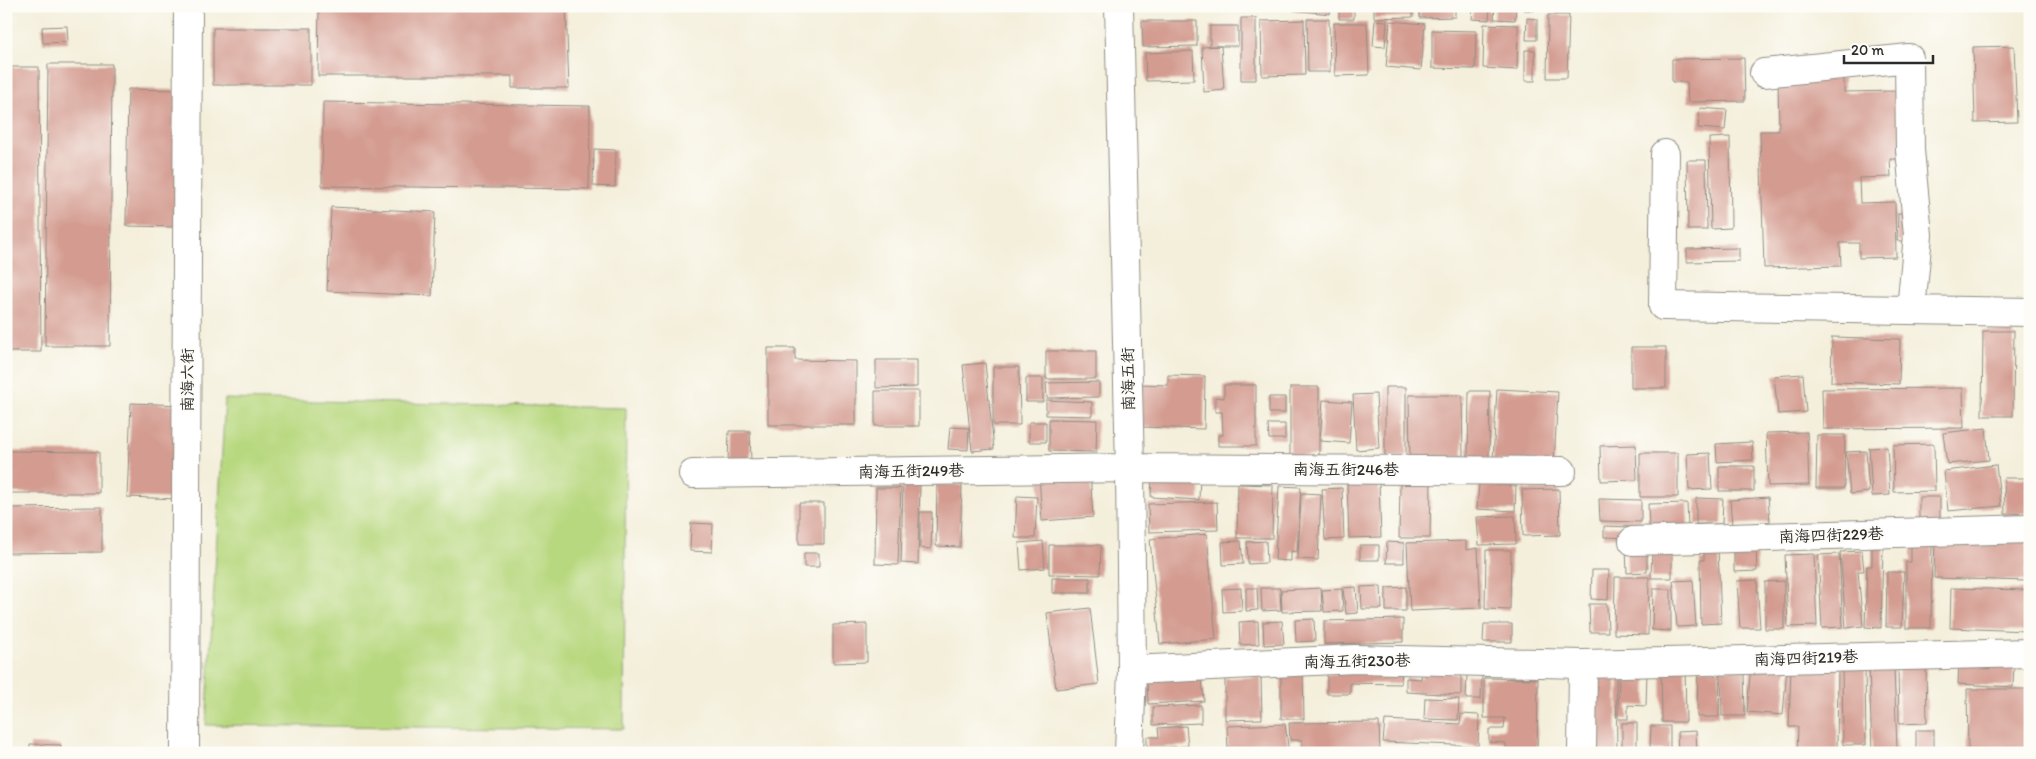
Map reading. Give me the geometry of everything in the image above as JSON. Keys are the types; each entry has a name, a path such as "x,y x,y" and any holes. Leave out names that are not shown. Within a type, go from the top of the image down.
{"street":[{"name":"南海六街","path":"185,753 188,6"},
{"name":"南海五街","path":"1119,6 1130,468 1132,670 1130,753"},
{"path":"1764,73 1909,58 1910,150 1918,235 1911,310"},
{"path":"1665,154 1663,306 2030,312"},
{"name":"南海五街246巷","path":"1130,468 1562,471"},
{"name":"南海五街249巷","path":"693,474 1130,468"},
{"name":"南海四街229巷","path":"1633,541 2030,529"},
{"name":"南海四街219巷","path":"1583,664 2030,653"},
{"name":"南海五街230巷","path":"1132,670 1355,659 1583,664"},
{"path":"1582,753 1583,664"}],"green space":[{"path":"225,399 626,408 624,729 206,725"}],"building":[{"path":"319,6 566,6 569,88 512,88 512,76 318,76"},
{"path":"1293,6 1331,6 1330,14 1292,10"},
{"path":"1339,6 1354,6 1354,19 1339,19"},
{"path":"1374,6 1412,6 1413,17 1374,18"},
{"path":"1419,6 1455,6 1455,17 1420,18"},
{"path":"1473,6 1490,6 1489,20 1472,19"},
{"path":"1495,6 1516,6 1515,20 1494,19"},
{"path":"1524,6 1534,6 1534,11 1524,10"},
{"path":"1548,15 1569,15 1567,78 1547,78"},
{"path":"1241,18 1256,18 1256,80 1241,80"},
{"path":"1527,18 1537,19 1537,40 1526,40"},
{"path":"1307,19 1329,19 1330,72 1308,72"},
{"path":"1304,20 1305,75 1262,76 1261,21"},
{"path":"1375,20 1387,21 1385,47 1373,46"},
{"path":"1142,21 1197,21 1197,46 1143,47"},
{"path":"1390,21 1425,24 1421,70 1386,67"},
{"path":"1334,23 1367,23 1369,75 1335,76"},
{"path":"1484,24 1518,25 1517,70 1483,68"},
{"path":"67,26 68,42 43,43 42,27"},
{"path":"1210,26 1238,26 1238,46 1210,46"},
{"path":"213,28 311,28 311,85 213,85"},
{"path":"1432,30 1476,31 1475,69 1432,68"},
{"path":"1221,46 1224,90 1204,92 1202,47"},
{"path":"2014,46 2017,122 1975,123 1973,47"},
{"path":"1525,50 1535,50 1535,81 1525,81"},
{"path":"1193,51 1194,80 1146,81 1145,53"},
{"path":"1744,58 1745,101 1688,102 1687,82 1672,82 1672,59"},
{"path":"48,64 112,64 110,346 45,346"},
{"path":"6,67 39,67 41,352 6,352"},
{"path":"1844,78 1844,92 1896,91 1896,103 1905,102 1907,159 1890,159 1891,177 1859,178 1860,203 1895,202 1896,257 1859,258 1859,243 1840,243 1841,266 1764,268 1760,131 1779,131 1778,79"},
{"path":"128,89 179,90 177,227 126,226"},
{"path":"323,102 590,106 589,189 322,186"},
{"path":"1700,108 1727,110 1725,130 1698,128"},
{"path":"1730,137 1731,228 1711,229 1709,138"},
{"path":"594,149 616,150 615,187 593,186"},
{"path":"1687,160 1706,160 1707,230 1688,230"},
{"path":"331,207 435,212 432,296 327,291"},
{"path":"1898,213 1914,214 1912,241 1897,241"},
{"path":"1739,248 1739,261 1687,262 1687,249"},
{"path":"1983,331 2014,331 2013,416 1982,416"},
{"path":"1832,337 1900,339 1899,384 1831,382"},
{"path":"1631,347 1666,347 1666,388 1631,388"},
{"path":"768,348 795,348 795,360 856,361 856,425 768,425"},
{"path":"1046,351 1096,351 1096,379 1046,379"},
{"path":"876,360 917,360 917,387 876,388"},
{"path":"985,363 994,449 972,451 963,365"},
{"path":"993,367 1019,367 1020,425 993,425"},
{"path":"1803,374 1806,412 1778,414 1774,376"},
{"path":"1168,375 1205,376 1204,429 1141,427 1141,384 1168,385"},
{"path":"1026,378 1043,378 1043,402 1026,402"},
{"path":"1099,382 1099,397 1047,398 1046,383"},
{"path":"1224,385 1256,385 1256,446 1218,446 1218,435 1223,435 1222,412 1215,412 1215,397 1224,398"},
{"path":"1290,387 1319,387 1319,456 1290,456"},
{"path":"1385,387 1406,387 1406,456 1385,456"},
{"path":"1963,388 1964,428 1823,429 1822,389"},
{"path":"1497,389 1558,392 1554,463 1493,460"},
{"path":"875,391 919,391 919,426 875,426"},
{"path":"1469,391 1490,391 1489,459 1468,458"},
{"path":"1376,394 1379,448 1356,450 1353,395"},
{"path":"1409,395 1462,395 1463,457 1410,457"},
{"path":"1269,397 1285,397 1285,413 1269,413"},
{"path":"1046,400 1092,402 1092,416 1046,415"},
{"path":"1323,400 1352,402 1349,443 1320,441"},
{"path":"131,403 182,405 178,499 127,497"},
{"path":"1049,419 1097,420 1096,452 1049,451"},
{"path":"1029,422 1046,422 1046,442 1029,442"},
{"path":"1268,424 1285,424 1285,439 1269,439"},
{"path":"950,427 969,428 968,450 948,449"},
{"path":"1986,428 1989,460 1947,464 1943,433"},
{"path":"729,431 750,431 751,462 728,462"},
{"path":"1807,432 1809,485 1768,486 1766,433"},
{"path":"1817,435 1845,435 1844,488 1816,488"},
{"path":"1752,442 1753,460 1717,462 1716,444"},
{"path":"1934,444 1935,491 1894,492 1893,445"},
{"path":"1636,445 1637,480 1601,481 1600,446"},
{"path":"1887,447 1890,495 1872,496 1869,448"},
{"path":"6,451 99,452 99,493 6,493"},
{"path":"1866,451 1869,492 1850,494 1846,452"},
{"path":"1640,453 1678,453 1678,497 1640,497"},
{"path":"1710,453 1712,489 1689,490 1687,454"},
{"path":"1996,465 2001,506 1948,511 1944,471"},
{"path":"1719,466 1754,466 1754,491 1719,491"},
{"path":"1090,472 1093,517 1042,521 1039,475"},
{"path":"1152,473 1200,475 1199,500 1151,497"},
{"path":"2004,478 2030,478 2030,513 2005,514"},
{"path":"1379,482 1381,537 1349,538 1347,483"},
{"path":"903,483 920,483 918,564 901,563"},
{"path":"1400,483 1431,483 1430,538 1399,538"},
{"path":"937,484 962,485 960,547 936,546"},
{"path":"1238,484 1273,485 1272,538 1237,538"},
{"path":"1479,484 1516,486 1515,511 1477,509"},
{"path":"1279,486 1301,487 1297,552 1291,551 1291,561 1275,560"},
{"path":"876,488 901,488 898,565 875,564"},
{"path":"1342,488 1344,539 1325,540 1322,489"},
{"path":"1559,489 1560,535 1523,536 1522,490"},
{"path":"1301,494 1321,494 1318,560 1298,559"},
{"path":"1017,496 1037,497 1035,538 1015,538"},
{"path":"1768,497 1770,522 1732,525 1730,500"},
{"path":"1919,497 1940,497 1940,524 1919,524"},
{"path":"1696,498 1723,499 1722,524 1696,524"},
{"path":"1599,499 1641,500 1641,522 1600,521"},
{"path":"1217,502 1218,530 1149,532 1148,504"},
{"path":"799,503 824,503 824,544 799,544"},
{"path":"1687,503 1688,527 1649,528 1648,504"},
{"path":"102,507 102,552 6,553 6,508"},
{"path":"920,512 932,512 931,549 920,548"},
{"path":"1515,516 1516,544 1479,545 1477,517"},
{"path":"691,523 713,524 712,552 690,551"},
{"path":"1604,526 1631,527 1631,538 1604,537"},
{"path":"1207,534 1216,639 1160,644 1150,539"},
{"path":"1935,538 2027,541 2026,581 1934,578"},
{"path":"1043,541 1045,568 1021,570 1019,543"},
{"path":"1241,541 1243,564 1223,565 1222,542"},
{"path":"1266,541 1267,563 1248,564 1247,542"},
{"path":"1466,541 1466,550 1478,548 1481,608 1410,611 1407,543"},
{"path":"1387,542 1404,543 1404,563 1386,563"},
{"path":"1911,543 1932,544 1931,628 1906,628 1906,562 1911,562"},
{"path":"1049,545 1101,545 1100,575 1049,574"},
{"path":"1360,545 1379,545 1379,560 1360,560"},
{"path":"1626,548 1647,548 1647,572 1627,573"},
{"path":"1704,548 1718,548 1721,623 1701,624 1700,560 1704,560"},
{"path":"1756,548 1757,571 1734,572 1734,549"},
{"path":"1872,548 1883,548 1881,628 1865,627 1867,566 1872,566"},
{"path":"1486,550 1511,550 1510,610 1485,609"},
{"path":"1652,551 1672,551 1672,578 1651,578"},
{"path":"1862,551 1864,571 1858,571 1863,626 1846,628 1840,552"},
{"path":"804,553 819,553 819,567 804,567"},
{"path":"1814,554 1817,626 1788,627 1785,555"},
{"path":"1839,554 1843,627 1822,628 1818,555"},
{"path":"1592,570 1609,570 1608,600 1591,599"},
{"path":"1887,572 1904,572 1902,627 1886,627"},
{"path":"1615,577 1649,577 1648,635 1614,634"},
{"path":"1052,578 1090,578 1090,593 1052,593"},
{"path":"1693,580 1696,626 1677,627 1673,581"},
{"path":"1757,580 1760,628 1740,628 1737,581"},
{"path":"1784,581 1784,629 1765,629 1765,582"},
{"path":"1381,586 1382,609 1362,609 1361,587"},
{"path":"1356,587 1358,613 1346,614 1343,588"},
{"path":"1406,587 1406,611 1386,611 1386,588"},
{"path":"1241,588 1242,611 1223,612 1222,589"},
{"path":"1246,588 1257,588 1258,610 1246,611"},
{"path":"1261,588 1280,588 1281,610 1262,611"},
{"path":"1321,588 1322,611 1282,612 1281,590"},
{"path":"1951,588 2028,590 2027,631 1950,628"},
{"path":"1342,589 1343,611 1324,612 1322,590"},
{"path":"1653,589 1671,589 1671,631 1652,630"},
{"path":"1589,604 1607,604 1608,632 1590,632"},
{"path":"1090,608 1099,684 1056,689 1047,613"},
{"path":"1314,619 1315,641 1296,642 1295,620"},
{"path":"1403,619 1403,642 1324,644 1324,621"},
{"path":"1258,621 1259,644 1240,645 1239,622"},
{"path":"1282,621 1284,644 1264,645 1263,622"},
{"path":"867,624 867,662 833,663 833,625"},
{"path":"1484,624 1512,624 1512,642 1483,642"},
{"path":"1959,661 2014,664 2013,687 1958,684"},
{"path":"1751,664 1787,667 1783,715 1747,712"},
{"path":"1865,665 1866,745 1843,745 1842,666"},
{"path":"1898,665 1926,665 1927,723 1899,724"},
{"path":"1661,666 1685,666 1686,722 1662,722"},
{"path":"1791,666 1838,668 1837,753 1797,753 1798,727 1789,727"},
{"path":"1869,667 1894,667 1897,750 1872,751"},
{"path":"1341,669 1402,669 1401,684 1350,683 1350,694 1327,694 1327,674 1341,674"},
{"path":"1698,669 1720,669 1719,717 1697,717"},
{"path":"1721,669 1744,669 1745,716 1722,716"},
{"path":"1591,670 1616,670 1617,753 1590,753"},
{"path":"1281,671 1303,671 1304,719 1281,719"},
{"path":"1619,671 1647,671 1646,706 1628,705 1628,719 1618,719"},
{"path":"1422,672 1461,674 1461,695 1406,692 1406,678 1421,679"},
{"path":"1467,675 1482,675 1481,699 1466,699"},
{"path":"1202,677 1204,701 1148,704 1147,680"},
{"path":"1261,677 1262,719 1225,720 1225,678"},
{"path":"1484,678 1538,679 1537,753 1500,753 1500,751 1506,751 1506,743 1489,742 1489,729 1504,729 1505,718 1484,718"},
{"path":"1967,689 2029,689 2030,753 1968,753"},
{"path":"1425,698 1459,699 1458,720 1424,719"},
{"path":"1201,705 1201,723 1153,725 1153,707"},
{"path":"1461,714 1479,715 1478,746 1383,742 1385,720 1460,724"},
{"path":"1379,722 1380,753 1302,753 1302,740 1290,740 1289,723"},
{"path":"1622,723 1637,723 1637,753 1622,753"},
{"path":"1285,724 1289,753 1242,753 1242,749 1228,750 1227,726"},
{"path":"1186,726 1188,746 1147,748 1147,737 1159,737 1158,728"},
{"path":"1651,726 1670,726 1670,750 1650,750"},
{"path":"1916,730 1934,730 1934,753 1916,753"},
{"path":"1696,731 1697,753 1678,753 1677,732"},
{"path":"30,744 61,745 61,753 30,753"}]}
